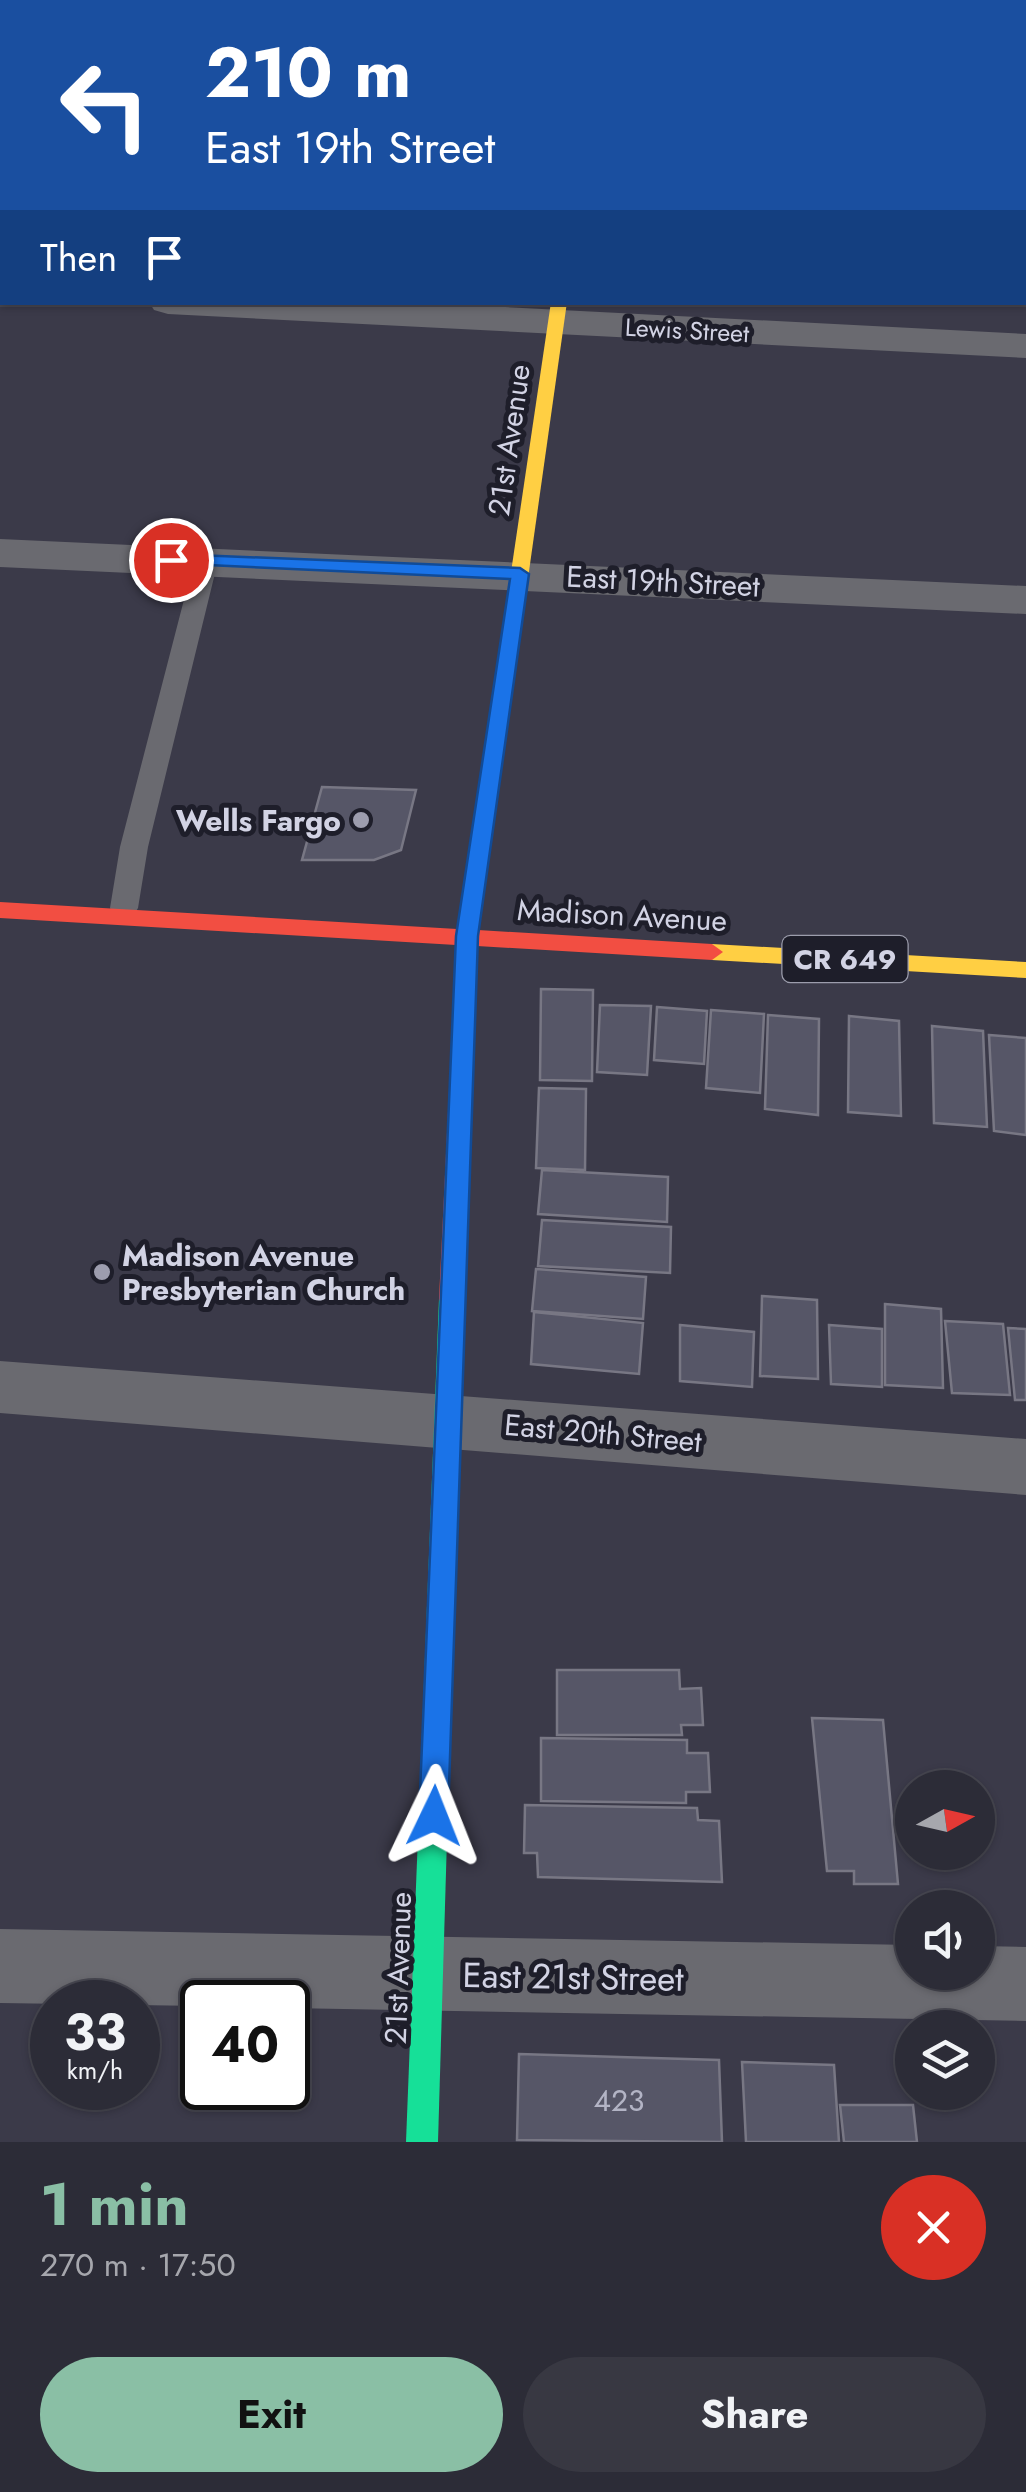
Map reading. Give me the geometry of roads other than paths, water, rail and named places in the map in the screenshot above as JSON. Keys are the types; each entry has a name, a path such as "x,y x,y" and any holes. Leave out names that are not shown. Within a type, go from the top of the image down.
{"street":[{"name":"Lewis Street","path":"274,305 558,313 1026,346"},
{"name":"21st Avenue","path":"422,2142 467,936 558,313"},
{"name":"East 19th Street","path":"0,553 1026,600"},
{"name":"Madison Avenue","path":"0,890 215,921"},
{"name":"Madison Avenue","path":"0,910 1026,970"},
{"name":"East 20th Street","path":"0,1386 1026,1467"},
{"name":"East 21st Street","path":"0,1966 1026,1984"}],"lane":[{"path":"124,908 134,846 206,561"}],"place":[{"name":"Wells Fargo","path":"361,820"},
{"name":"Madison Avenue Presbyterian Church","path":"102,1272"}]}
